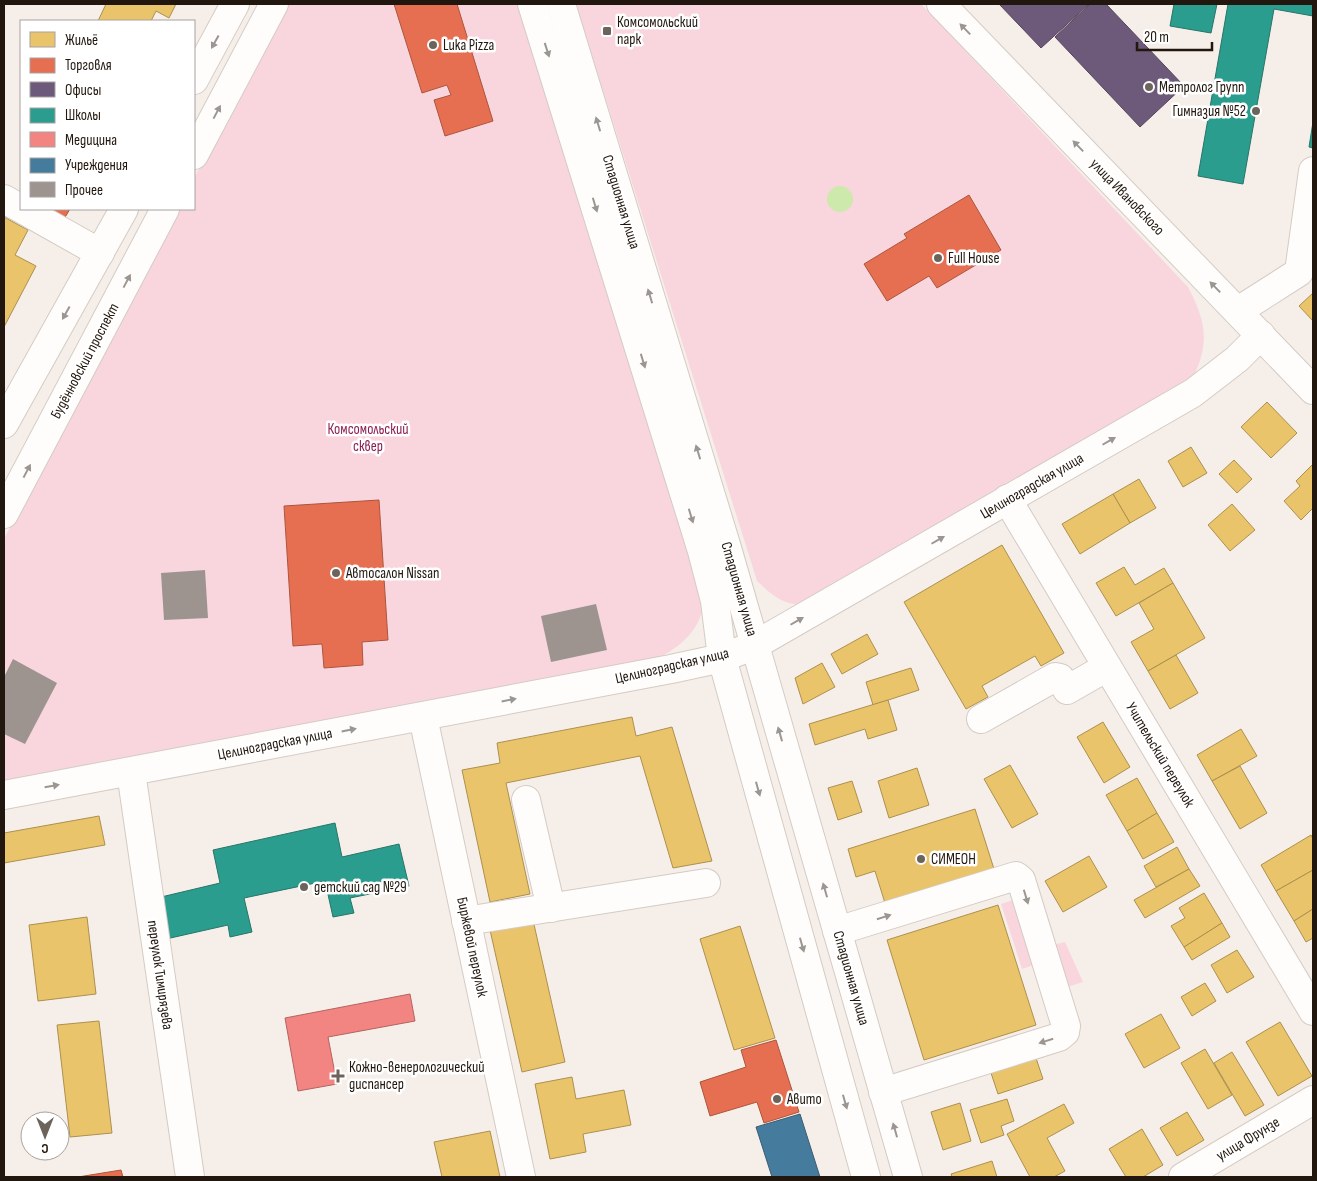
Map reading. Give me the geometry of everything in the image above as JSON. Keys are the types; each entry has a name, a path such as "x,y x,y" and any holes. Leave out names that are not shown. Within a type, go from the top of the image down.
{"street":[{"path":"195,78 235,4"},
{"path":"195,153 274,4"},
{"name":"Стадионная улица","path":"532,4 702,551 715,601 722,658 866,1177"},
{"name":"Стадионная улица","path":"561,4 727,548 908,1177"},
{"name":"улица Ивановского","path":"941,4 1313,390"},
{"path":"1238,311 1300,272 1313,171"},
{"path":"4,199 20,208"},
{"path":"24,210 100,253"},
{"path":"4,424 123,210"},
{"name":"Будённовский проспект","path":"4,514 164,210"},
{"name":"Целиноградская улица","path":"4,795 722,658 754,645 1193,393 1237,359 1261,335"},
{"name":"Учительский переулок","path":"1007,499 1313,1011"},
{"path":"981,720 1055,677 1060,678 1067,690 1107,667"},
{"name":"Биржевой переулок","path":"422,716 521,1177"},
{"name":"переулок Тимирязева","path":"131,772 190,1177"},
{"path":"526,800 552,908"},
{"path":"837,931 1016,876 1021,880 1066,1026 1065,1032 1059,1037 884,1092"},
{"path":"466,921 706,883"},
{"name":"улица Фрунзе","path":"1200,1173 1313,1100"}],"green space":[{"name":"Комсомольский сквер","path":"287,4 520,4 704,597 700,618 682,643 654,660 4,784 4,539 176,210 195,210 195,176"},
{"path":"576,4 921,4 1188,287 1199,312 1204,334 1201,356 1191,382 802,605 788,603 777,598 757,581"},
{"path":"1016,899 1037,964 1022,969 1001,904"},
{"path":"1065,942 1083,982 1067,987 1053,945"}],"shaded area":[{"path":"840,186 849,190 853,199 849,208 840,212 831,208 827,199 831,190"}],"building: Жильё":[{"path":"106,4 176,4 169,18 156,11 152,20 98,20"},
{"path":"4,217 28,230 15,255 36,266 4,327"},
{"path":"1313,293 1313,321 1299,306"},
{"path":"1267,402 1297,433 1271,458 1241,427"},
{"path":"1191,447 1207,473 1183,487 1168,461"},
{"path":"1234,460 1252,479 1237,493 1219,474"},
{"path":"1313,464 1313,508 1301,520 1284,501 1300,486 1296,481"},
{"path":"1139,479 1156,508 1130,523 1113,494"},
{"path":"1113,494 1130,523 1080,554 1062,524"},
{"path":"1232,504 1255,530 1230,551 1208,525"},
{"path":"1002,545 1064,653 1041,666 1035,656 982,686 988,697 966,709 904,602"},
{"path":"1124,567 1135,585 1164,568 1173,583 1116,616 1096,583"},
{"path":"1173,583 1205,638 1148,671 1131,642 1154,629 1139,603"},
{"path":"867,634 878,654 842,674 831,654"},
{"path":"1176,655 1198,693 1170,709 1148,671"},
{"path":"822,663 835,687 803,704 795,678"},
{"path":"911,668 919,690 873,705 866,682"},
{"path":"888,700 897,730 868,739 865,729 815,745 809,724"},
{"path":"632,717 636,736 672,727 712,861 673,868 640,756 506,783 530,894 490,902 462,770 500,763 497,743"},
{"path":"1103,722 1130,767 1104,783 1077,737"},
{"path":"1241,729 1257,756 1212,781 1197,755"},
{"path":"1010,765 1038,814 1012,828 984,779"},
{"path":"1240,766 1267,813 1240,829 1212,781"},
{"path":"917,768 929,805 889,818 878,781"},
{"path":"1137,778 1157,813 1127,831 1106,795"},
{"path":"852,781 862,812 838,820 828,788"},
{"name":"СИМЕОН","path":"975,809 994,869 885,903 875,871 856,877 848,849"},
{"path":"1157,813 1174,842 1143,859 1127,831"},
{"path":"99,816 105,845 4,863 4,833"},
{"path":"1311,835 1313,839 1313,870 1276,891 1261,865"},
{"path":"1177,847 1189,869 1156,887 1144,866"},
{"path":"1089,856 1107,887 1063,912 1045,881"},
{"path":"1189,869 1200,886 1145,918 1134,900"},
{"path":"1313,870 1313,909 1294,921 1276,891"},
{"path":"1204,893 1222,923 1184,947 1171,926 1185,918 1179,908"},
{"path":"998,905 1036,1025 924,1060 887,940"},
{"path":"1313,909 1313,938 1306,942 1294,921"},
{"path":"87,917 96,994 38,1001 29,925"},
{"path":"533,920 565,1062 522,1072 490,930"},
{"path":"1222,923 1230,937 1192,960 1184,947"},
{"path":"740,926 775,1038 734,1050 700,939"},
{"path":"1237,950 1254,977 1227,993 1211,965"},
{"path":"1205,983 1216,1001 1192,1016 1181,997"},
{"path":"1161,1014 1180,1048 1144,1068 1125,1034"},
{"path":"99,1021 112,1133 70,1137 70,1111 67,1111 57,1025"},
{"path":"1280,1022 1312,1076 1278,1096 1246,1042"},
{"path":"1205,1049 1232,1095 1208,1109 1181,1063"},
{"path":"1232,1052 1264,1105 1245,1116 1214,1063"},
{"path":"1035,1055 1043,1079 998,1094 990,1070"},
{"path":"572,1077 576,1099 624,1090 631,1125 583,1134 586,1152 550,1159 535,1084"},
{"path":"1007,1099 1014,1121 1001,1126 1004,1135 981,1143 970,1110"},
{"path":"960,1103 971,1141 943,1150 931,1112"},
{"path":"1064,1104 1074,1123 1047,1138 1065,1171 1054,1177 1030,1177 1007,1134"},
{"path":"1187,1112 1204,1140 1177,1156 1160,1128"},
{"path":"1142,1129 1163,1165 1143,1177 1126,1177 1109,1149"},
{"path":"490,1131 500,1177 442,1177 434,1142"},
{"path":"992,1161 997,1177 952,1177 951,1174"}],"building: Торговля":[{"path":"394,4 457,4 493,121 445,136 434,100 451,95 447,85 422,93"},
{"path":"969,195 1001,250 937,288 929,276 887,301 864,264 907,238 904,234"},
{"path":"46,210 69,210 64,219"},
{"name":"Автосалон Nissan","path":"379,500 388,640 362,642 363,665 324,668 322,644 293,646 284,506"},
{"path":"776,1040 799,1112 764,1123 757,1102 710,1116 700,1082 746,1067 741,1050"},
{"path":"121,1170 123,1177 78,1177"}],"building: Офисы":[{"path":"999,4 1089,4 1041,48"},
{"path":"1090,4 1106,4 1184,86 1140,127 1055,37"}],"building: Школы":[{"path":"1174,4 1217,4 1211,33 1170,26"},
{"path":"1228,4 1313,4 1313,16 1274,9 1243,184 1198,176"},
{"path":"1313,122 1313,148 1309,147"},
{"path":"335,823 342,857 399,844 409,886 350,898 354,913 333,917 325,881 244,898 252,932 230,937 228,925 166,939 157,898 220,883 213,850"}],"building: Медицина":[{"path":"410,994 415,1021 328,1037 337,1084 298,1091 285,1018"}],"building: Учреждения":[{"path":"800,1114 820,1177 772,1177 756,1127"}],"building: Прочее":[{"path":"205,570 208,618 164,620 161,573"},
{"path":"596,604 607,650 551,662 541,616"},
{"path":"13,659 57,683 25,744 4,734 4,677"}],"place":[{"name":"Комсомольский парк","path":"607,31"},
{"name":"Luka Pizza","path":"433,45"},
{"name":"Метролог Групп","path":"1149,87"},
{"name":"Гимназия №52","path":"1256,111"},
{"name":"Full House","path":"938,258"},
{"name":"Автосалон Nissan","path":"336,573"},
{"name":"СИМЕОН","path":"921,859"},
{"name":"детский сад №29","path":"304,887"},
{"name":"Кожно-венерологический диспансер","path":"338,1076"},
{"name":"Авито","path":"777,1099"}]}
